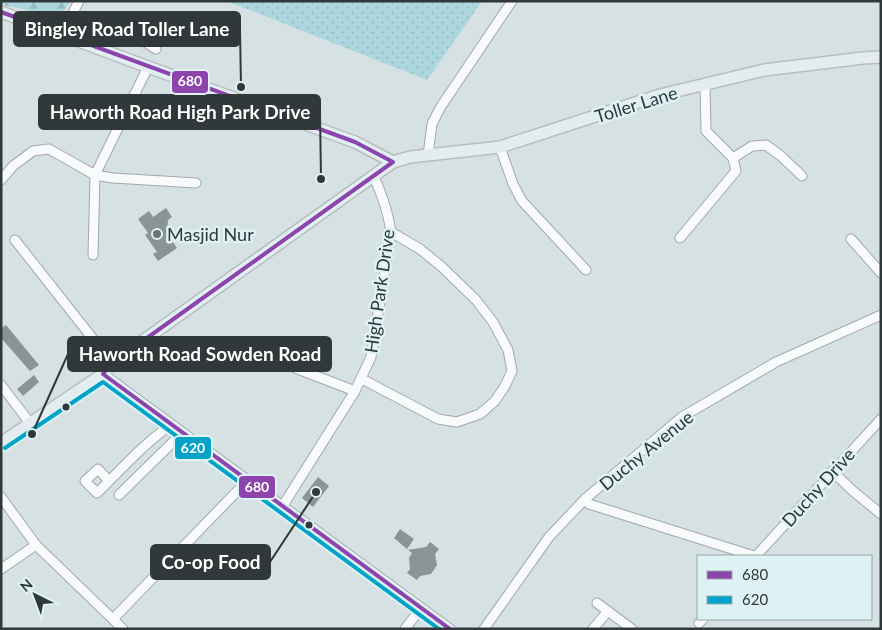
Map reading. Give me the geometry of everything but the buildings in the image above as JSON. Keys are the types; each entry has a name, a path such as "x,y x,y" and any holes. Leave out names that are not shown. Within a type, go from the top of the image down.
{"main road":[{"path":"1,12 355,142 393,162"},
{"name":"Toller Lane","path":"1,443 103,374 112,362 393,162 410,156 500,147 660,95 764,70 881,57"}],"street":[{"path":"62,34 79,1"},
{"path":"428,155 432,124 440,108 512,1"},
{"path":"72,14 126,36 142,40 156,50"},
{"path":"93,255 95,175 148,67"},
{"path":"680,238 736,171 733,158 706,131 705,84"},
{"path":"733,158 752,146 766,145 782,156 802,176"},
{"path":"500,147 513,184 522,201 586,270"},
{"path":"1,180 13,166 33,151 49,149 95,175 113,178 196,183"},
{"name":"High Park Drive","path":"282,507 362,379 371,358 391,232 389,214 373,175"},
{"path":"362,379 438,419 457,422 480,414 495,401 512,371 508,350 493,322 476,300 442,267 420,249 391,232"},
{"path":"851,239 881,273"},
{"path":"15,240 112,362"},
{"name":"Duchy Avenue","path":"484,629 549,537 585,500 682,417 776,362 881,315"},
{"path":"294,361 295,368 354,391"},
{"path":"103,374 247,482 450,629"},
{"path":"1,385 30,424"},
{"name":"Duchy Drive","path":"758,555 881,419"},
{"path":"109,482 153,437 171,425"},
{"path":"119,495 182,433"},
{"path":"832,471 881,514"},
{"path":"113,619 247,482"},
{"path":"1,497 36,544 123,629"},
{"path":"585,500 590,504 754,555"},
{"path":"1,569 36,544"},
{"path":"597,603 632,629"},
{"path":"405,629 421,608"},
{"path":"594,629 608,611"}],"green space":[{"path":"1,1 71,1 54,23 51,23 25,10 6,6"},
{"path":"227,1 482,1 427,80"}],"transit line":[{"name":"680","path":"1,12 355,142 393,162 112,363 103,374 450,629"},
{"name":"620","path":"5,448 103,382 439,629"}],"place":[{"name":"Bingley Road Toller Lane","path":"241,87"},
{"name":"Haworth Road High Park Drive","path":"321,179"},
{"name":"Masjid Nur","path":"157,234"},
{"name":"Haworth Road Sowden Road","path":"32,434"},
{"name":"Co-op Food","path":"316,492"}]}
